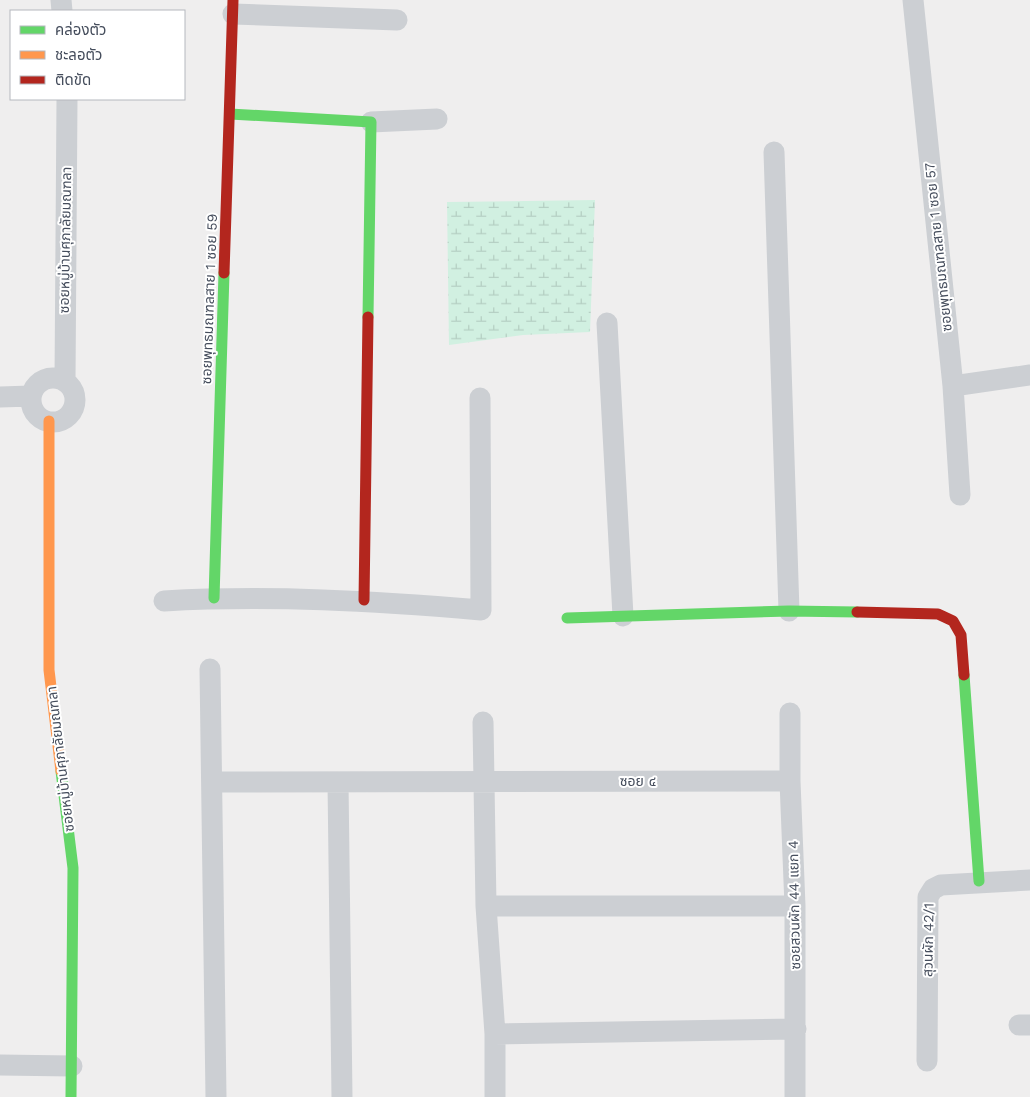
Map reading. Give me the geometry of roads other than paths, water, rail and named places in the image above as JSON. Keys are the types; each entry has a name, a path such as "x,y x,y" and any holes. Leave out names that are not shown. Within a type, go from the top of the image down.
{"street":[{"name":"ซอยพุทธมณฑลสาย 1 ซอย 57","path":"913,0 953,386 960,495"},
{"path":"233,7 397,20"},
{"name":"ซอยพุทธมณฑลสาย 1 ซอย 59","path":"214,598 233,7"},
{"name":"ซอยหมู่บ้านศุภาลัยมณฑลา","path":"67,100 65,381 74,393 73,408 64,419 49,421 49,670 73,868 72,1097"},
{"path":"230,114 370,122 437,119"},
{"path":"364,600 370,122"},
{"path":"774,152 789,612"},
{"path":"607,323 623,616"},
{"path":"953,386 1030,375"},
{"path":"49,421 37,415 31,403 31,396 34,389 44,380 51,378 65,381"},
{"path":"0,397 31,396"},
{"path":"164,601 214,598 364,600 481,610 480,398"},
{"path":"567,618 789,612 938,614 953,621 961,635 979,881"},
{"path":"210,669 216,1097"},
{"name":"ซอยสวนผัก 44 แยก 4","path":"790,713 790,781 795,906 795,1097"},
{"path":"484,722 486,906 494,1034 495,1097"},
{"name":"ซอย ๔","path":"212,782 790,781"},
{"path":"338,782 342,1097"},
{"name":"สุวนผัก 42/1","path":"927,1061 928,897 933,889 942,885 979,881 1030,880"},
{"path":"486,906 795,906"},
{"path":"494,1034 796,1029"},
{"path":"0,1065 72,1066"}]}
